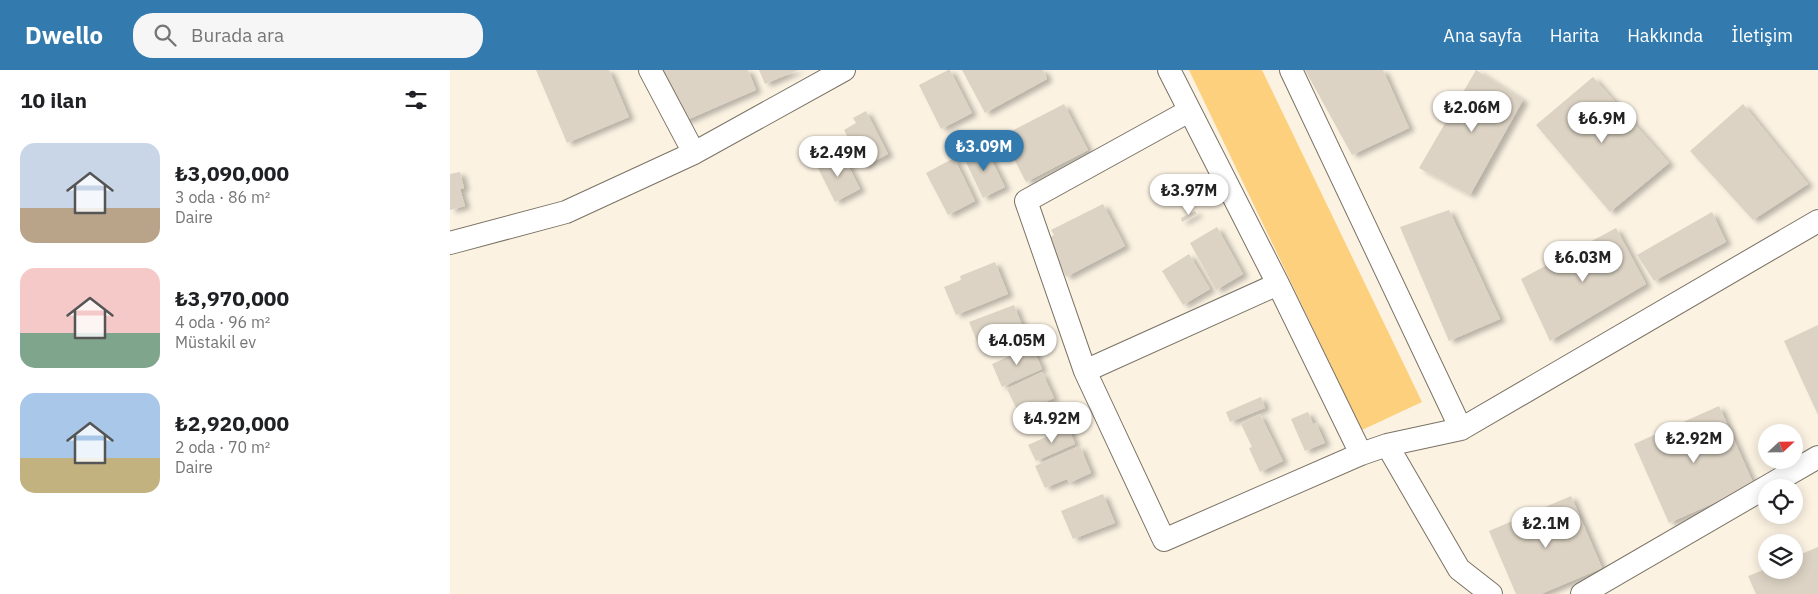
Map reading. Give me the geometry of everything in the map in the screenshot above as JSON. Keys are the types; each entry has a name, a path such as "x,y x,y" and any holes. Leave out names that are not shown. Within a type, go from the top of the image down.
{"street":[{"path":"650,70 694,153"},
{"path":"450,244 566,212 694,153 844,70"},
{"path":"1169,70 1278,284 1361,454"},
{"path":"1291,70 1461,428"},
{"path":"1189,111 1026,202 1085,371 1164,540 1361,454 1386,445 1461,428 1818,221"},
{"path":"1085,371 1278,284"},
{"path":"1386,445 1459,569 1491,594"},
{"path":"1582,594 1818,457"}],"shaded area":[{"path":"1189,70 1262,70 1422,402 1362,430"}],"building":[{"path":"536,70 609,70 629,117 567,143"},
{"path":"663,70 748,70 756,90 682,122 659,72"},
{"path":"759,70 798,70 765,84"},
{"path":"950,70 972,113 941,129 919,85"},
{"path":"962,70 1043,70 1047,79 985,113"},
{"path":"1305,70 1383,70 1409,128 1352,155"},
{"path":"1476,70 1523,100 1470,195 1419,168"},
{"path":"1593,77 1669,163 1610,212 1536,125"},
{"path":"1064,104 1088,150 1026,182 1002,136"},
{"path":"1743,104 1808,184 1753,220 1690,151"},
{"path":"866,111 888,154 863,167 844,130 856,123 853,118"},
{"path":"984,145 1005,187 983,198 963,156"},
{"path":"842,153 860,189 835,202 817,166"},
{"path":"954,158 975,201 948,215 926,173"},
{"path":"460,172 464,188 460,189 465,206 450,210 450,174"},
{"path":"1103,204 1125,246 1066,277 1047,239 1054,235 1051,230"},
{"path":"1449,210 1500,319 1449,341 1400,227"},
{"path":"1195,211 1197,214 1182,222 1181,218"},
{"path":"1712,212 1726,242 1654,281 1637,255"},
{"path":"1217,227 1243,274 1216,290 1190,243"},
{"path":"1616,228 1646,284 1550,341 1521,279"},
{"path":"1189,254 1210,289 1183,305 1162,271"},
{"path":"995,262 1008,294 956,315 944,287 961,280 960,276"},
{"path":"1014,305 1025,333 981,351 969,322"},
{"path":"1818,325 1818,415 1784,341"},
{"path":"1032,346 1042,369 1002,387 992,364"},
{"path":"1042,372 1054,398 1019,414 1007,389"},
{"path":"1261,397 1265,408 1230,422 1226,412"},
{"path":"1719,406 1754,485 1669,523 1634,444"},
{"path":"1308,412 1313,424 1316,423 1325,443 1305,451 1291,419"},
{"path":"1260,414 1283,461 1260,472 1249,448 1252,447 1241,424"},
{"path":"1068,427 1075,444 1036,461 1028,445"},
{"path":"1080,446 1091,473 1069,483 1067,479 1045,488 1035,466"},
{"path":"1103,494 1115,523 1073,539 1061,511"},
{"path":"1571,496 1602,568 1541,594 1516,594 1489,531"},
{"path":"1818,547 1818,594 1756,594 1748,576 1758,572 1758,579 1803,579 1803,553"}]}
